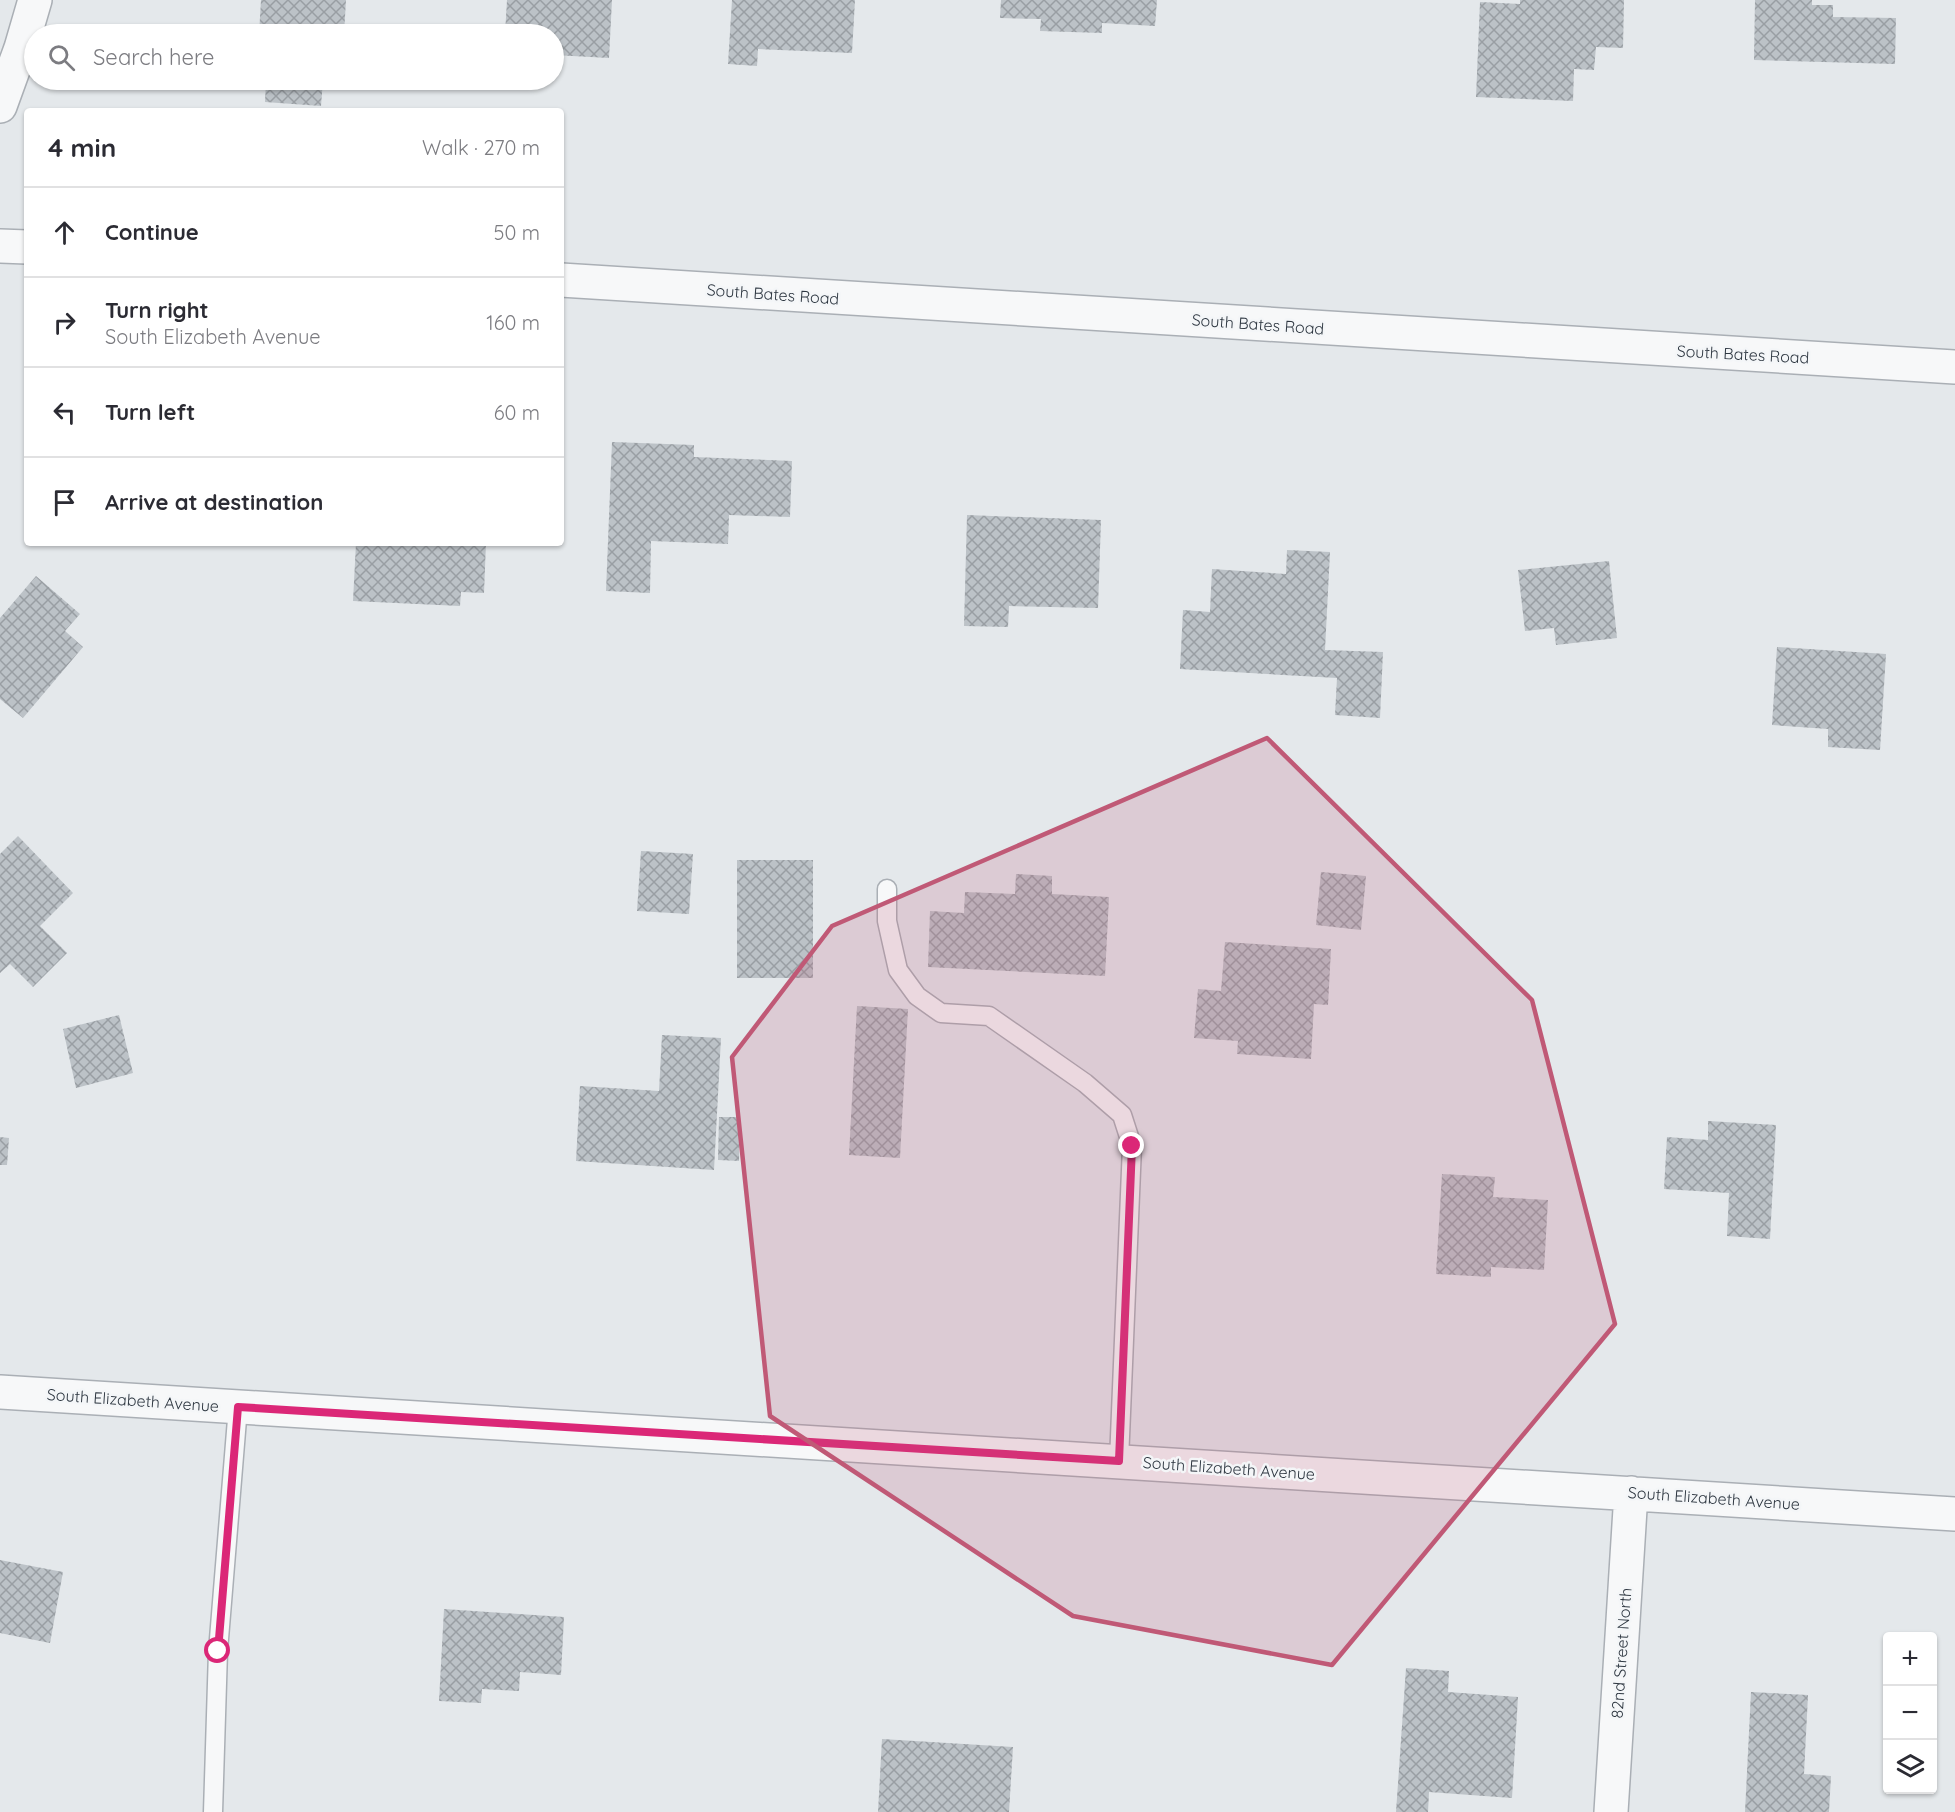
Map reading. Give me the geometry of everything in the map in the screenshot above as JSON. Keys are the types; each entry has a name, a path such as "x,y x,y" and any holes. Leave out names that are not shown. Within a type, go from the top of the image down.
{"street":[{"path":"28,24 35,0"},
{"path":"0,106 24,38"},
{"path":"0,246 24,247"},
{"name":"South Bates Road","path":"564,280 1955,367"},
{"name":"South Elizabeth Avenue","path":"0,1392 1955,1514"},
{"name":"82nd Street North","path":"1611,1812 1631,1493"}],"lane":[{"path":"886,889 887,921 898,970 917,996 941,1013 989,1016 1085,1083 1122,1114 1132,1146 1119,1461"},
{"path":"213,1812 218,1651 238,1407"}],"highlighted area":[{"path":"1267,738 1532,1000 1615,1324 1332,1665 1073,1616 770,1416 732,1057 832,926"}],"building":[{"path":"261,0 346,0 345,24 260,24"},
{"path":"507,0 612,0 609,58 564,56 564,24 506,24"},
{"path":"732,0 855,0 852,53 758,49 757,66 728,64"},
{"path":"1001,0 1157,0 1155,26 1102,23 1102,33 1040,31 1041,19 1000,18"},
{"path":"1520,0 1624,0 1623,48 1596,47 1594,70 1574,69 1573,101 1476,97 1480,2 1520,4"},
{"path":"1755,0 1812,0 1812,5 1833,5 1833,17 1896,18 1895,64 1754,60"},
{"path":"266,90 322,90 321,106 265,102"},
{"path":"612,442 694,445 694,457 792,461 790,517 729,515 728,544 651,541 650,593 606,591"},
{"path":"967,515 1101,520 1098,608 1009,606 1008,627 964,626"},
{"path":"356,546 486,546 484,593 461,592 460,606 353,601"},
{"path":"1287,550 1330,552 1325,650 1383,652 1380,718 1335,715 1337,678 1180,669 1183,610 1210,612 1212,569 1286,574"},
{"path":"1609,561 1617,638 1556,645 1554,628 1525,631 1518,570"},
{"path":"36,576 80,614 65,631 83,647 23,718 0,699 0,618"},
{"path":"1777,647 1886,654 1880,750 1828,747 1828,729 1772,725"},
{"path":"18,836 73,893 40,926 67,953 33,987 10,964 0,973 0,854"},
{"path":"641,851 693,854 689,914 637,911"},
{"path":"737,860 813,860 813,978 737,978"},
{"path":"1321,872 1366,876 1361,930 1316,925"},
{"path":"1016,874 1052,876 1052,894 1109,897 1105,976 928,967 930,911 964,913 965,892 1015,894"},
{"path":"1225,942 1331,949 1328,1005 1314,1004 1311,1059 1237,1054 1238,1041 1194,1038 1198,989 1221,991"},
{"path":"857,1006 908,1009 900,1158 849,1155"},
{"path":"119,1015 133,1073 76,1088 63,1029"},
{"path":"662,1035 721,1038 714,1170 576,1161 580,1086 659,1091"},
{"path":"719,1117 740,1117 739,1161 718,1160"},
{"path":"1708,1121 1776,1125 1770,1239 1727,1236 1729,1193 1664,1189 1667,1137 1708,1140"},
{"path":"0,1137 9,1138 7,1165 0,1165"},
{"path":"1442,1174 1495,1177 1493,1197 1548,1200 1544,1270 1491,1267 1491,1277 1436,1274"},
{"path":"0,1560 63,1572 50,1643 0,1633"},
{"path":"444,1609 564,1617 561,1675 520,1672 519,1691 482,1689 481,1703 439,1701"},
{"path":"1406,1668 1449,1671 1448,1692 1518,1697 1512,1798 1429,1792 1428,1812 1396,1812"},
{"path":"1751,1692 1808,1695 1804,1774 1831,1776 1829,1812 1745,1812"},
{"path":"882,1739 1013,1747 1009,1812 878,1812"}],"route":[{"path":"218,1651 238,1407 1119,1461 1132,1146"}]}
